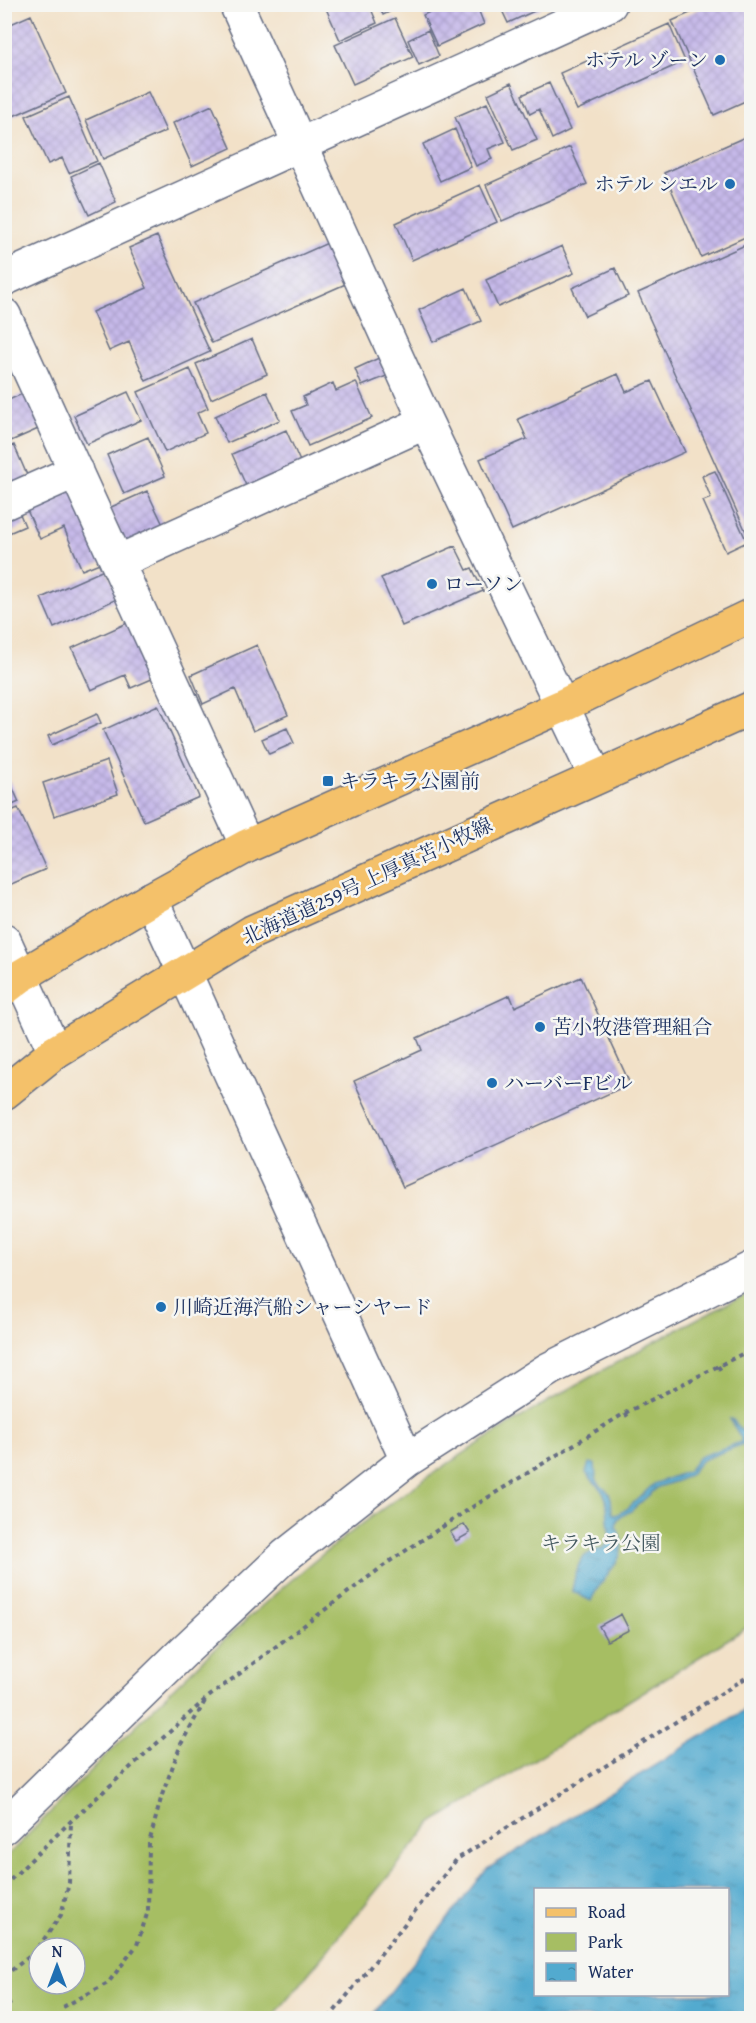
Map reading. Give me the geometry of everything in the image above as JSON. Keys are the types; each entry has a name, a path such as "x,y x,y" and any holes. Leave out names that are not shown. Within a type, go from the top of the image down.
{"main road":[{"path":"13,983 151,899 247,846 562,706 752,615"},
{"name":"北海道道259号 上厚真苫小牧線","path":"4,1093 55,1052 252,932 752,708"}],"street":[{"path":"236,4 426,422 596,777"},
{"path":"4,279 610,4"},
{"path":"4,315 247,846"},
{"path":"118,562 426,422"},
{"path":"4,503 76,471"},
{"path":"151,899 407,1460"},
{"path":"4,940 13,983 55,1052"},
{"path":"4,1827 174,1660 285,1556 407,1460 549,1369 752,1268"}],"path":[{"path":"4,1886 71,1821 207,1698 390,1562 474,1506 625,1413 752,1349"},
{"path":"718,1366 722,1372"},
{"path":"625,1413 630,1420"},
{"path":"329,2019 457,1859 752,1674"},
{"path":"63,2007 108,1983 137,1945 148,1911 149,1844 162,1796 181,1744 207,1698"},
{"path":"4,1976 35,1952 61,1915 69,1883 71,1821"},
{"path":"4,1994 10,2007"}],"green space":[{"name":"キラキラ公園","path":"751,1292 751,1625 432,1823 272,2018 5,2018 5,1858 224,1640 340,1541 462,1454 590,1377"}],"water":[{"path":"730,1419 748,1438 751,1436 751,1441 702,1460 689,1475 658,1487 631,1511 618,1518 616,1526 620,1535 621,1549 617,1562 591,1601 572,1591 583,1558 606,1546 610,1538 606,1499 586,1473 589,1463 595,1464 596,1478 609,1493 612,1513 616,1515 627,1509 654,1484 688,1471 699,1457 741,1442"},
{"path":"751,1706 751,2018 370,2018 487,1869"}],"building":[{"path":"324,4 369,4 377,23 340,40"},
{"path":"379,4 406,4 383,15"},
{"path":"447,4 476,4 484,24 437,46 423,15"},
{"path":"499,4 540,4 541,8 508,23"},
{"name":"ホテル ゾーン","path":"708,5 752,5 752,98 714,115 672,21"},
{"path":"31,15 66,93 4,120 4,27"},
{"path":"395,18 413,57 353,84 335,45"},
{"path":"669,24 685,61 577,110 560,73"},
{"path":"428,30 439,56 419,65 408,40"},
{"path":"511,83 537,140 513,150 488,94"},
{"path":"549,83 570,130 552,139 539,109 530,114 522,95"},
{"path":"148,92 166,131 103,159 86,120"},
{"path":"69,97 97,161 69,173 62,158 48,164 26,116"},
{"path":"487,103 505,142 488,149 492,159 476,166 455,117"},
{"path":"212,105 231,148 192,166 173,123"},
{"path":"455,129 471,167 440,181 423,144"},
{"path":"752,134 752,234 701,257 664,173"},
{"path":"570,147 587,184 502,221 486,185"},
{"path":"99,163 116,202 89,215 71,176"},
{"path":"480,185 497,222 412,260 396,223"},
{"path":"157,236 210,352 146,381 129,342 109,351 92,312 147,288 129,248"},
{"path":"332,241 350,282 212,343 193,303"},
{"path":"752,242 752,545 638,293"},
{"path":"562,246 574,273 498,307 486,280"},
{"path":"615,268 628,296 585,316 572,288"},
{"path":"466,288 481,321 433,342 419,310"},
{"path":"252,339 267,374 211,399 196,364"},
{"path":"381,357 389,375 362,386 355,369"},
{"path":"190,369 208,408 197,413 206,433 165,452 138,392"},
{"path":"618,374 626,392 652,381 685,452 512,530 480,459 527,439 518,419"},
{"path":"356,382 372,418 308,446 292,411 306,405 303,397 333,383 336,391"},
{"path":"29,391 45,426 4,444 4,402"},
{"path":"128,392 141,420 87,444 74,416"},
{"path":"267,392 280,420 227,443 215,416"},
{"path":"286,430 302,466 248,490 232,454"},
{"path":"148,437 165,476 124,494 107,455"},
{"path":"14,445 30,482 4,494 4,449"},
{"path":"715,471 747,542 726,552 703,501 711,498 702,476"},
{"path":"74,487 107,560 82,570 64,528 40,539 26,508"},
{"path":"147,491 165,529 126,547 109,508"},
{"path":"20,514 25,526 4,535 4,521"},
{"name":"ローソン","path":"455,546 467,570 472,568 483,591 402,626 381,578"},
{"path":"106,569 119,598 54,628 41,598"},
{"path":"136,619 161,675 131,688 125,675 91,690 72,648"},
{"path":"257,645 288,715 253,731 235,689 203,704 191,675"},
{"path":"158,705 199,797 144,821 103,730"},
{"path":"97,714 101,723 52,745 48,736"},
{"path":"287,728 294,743 269,754 262,739"},
{"path":"107,761 118,794 54,816 43,783"},
{"path":"10,782 19,802 5,808 5,785"},
{"path":"18,808 46,869 9,885 4,876 4,814"},
{"name":"ハーバーFビル","path":"581,977 630,1084 403,1187 354,1081 422,1050 417,1038 510,995 515,1007"},
{"path":"464,1524 470,1533 456,1541 450,1532"},
{"path":"621,1614 629,1630 607,1641 599,1626"}],"place":[{"name":"ホテル ゾーン","path":"720,60"},
{"name":"ホテル シエル","path":"730,184"},
{"name":"ローソン","path":"432,584"},
{"name":"キラキラ公園前","path":"328,781"},
{"name":"苫小牧港管理組合","path":"540,1027"},
{"name":"ハーバーFビル","path":"492,1083"},
{"name":"川崎近海汽船シャーシヤード","path":"161,1307"}]}
